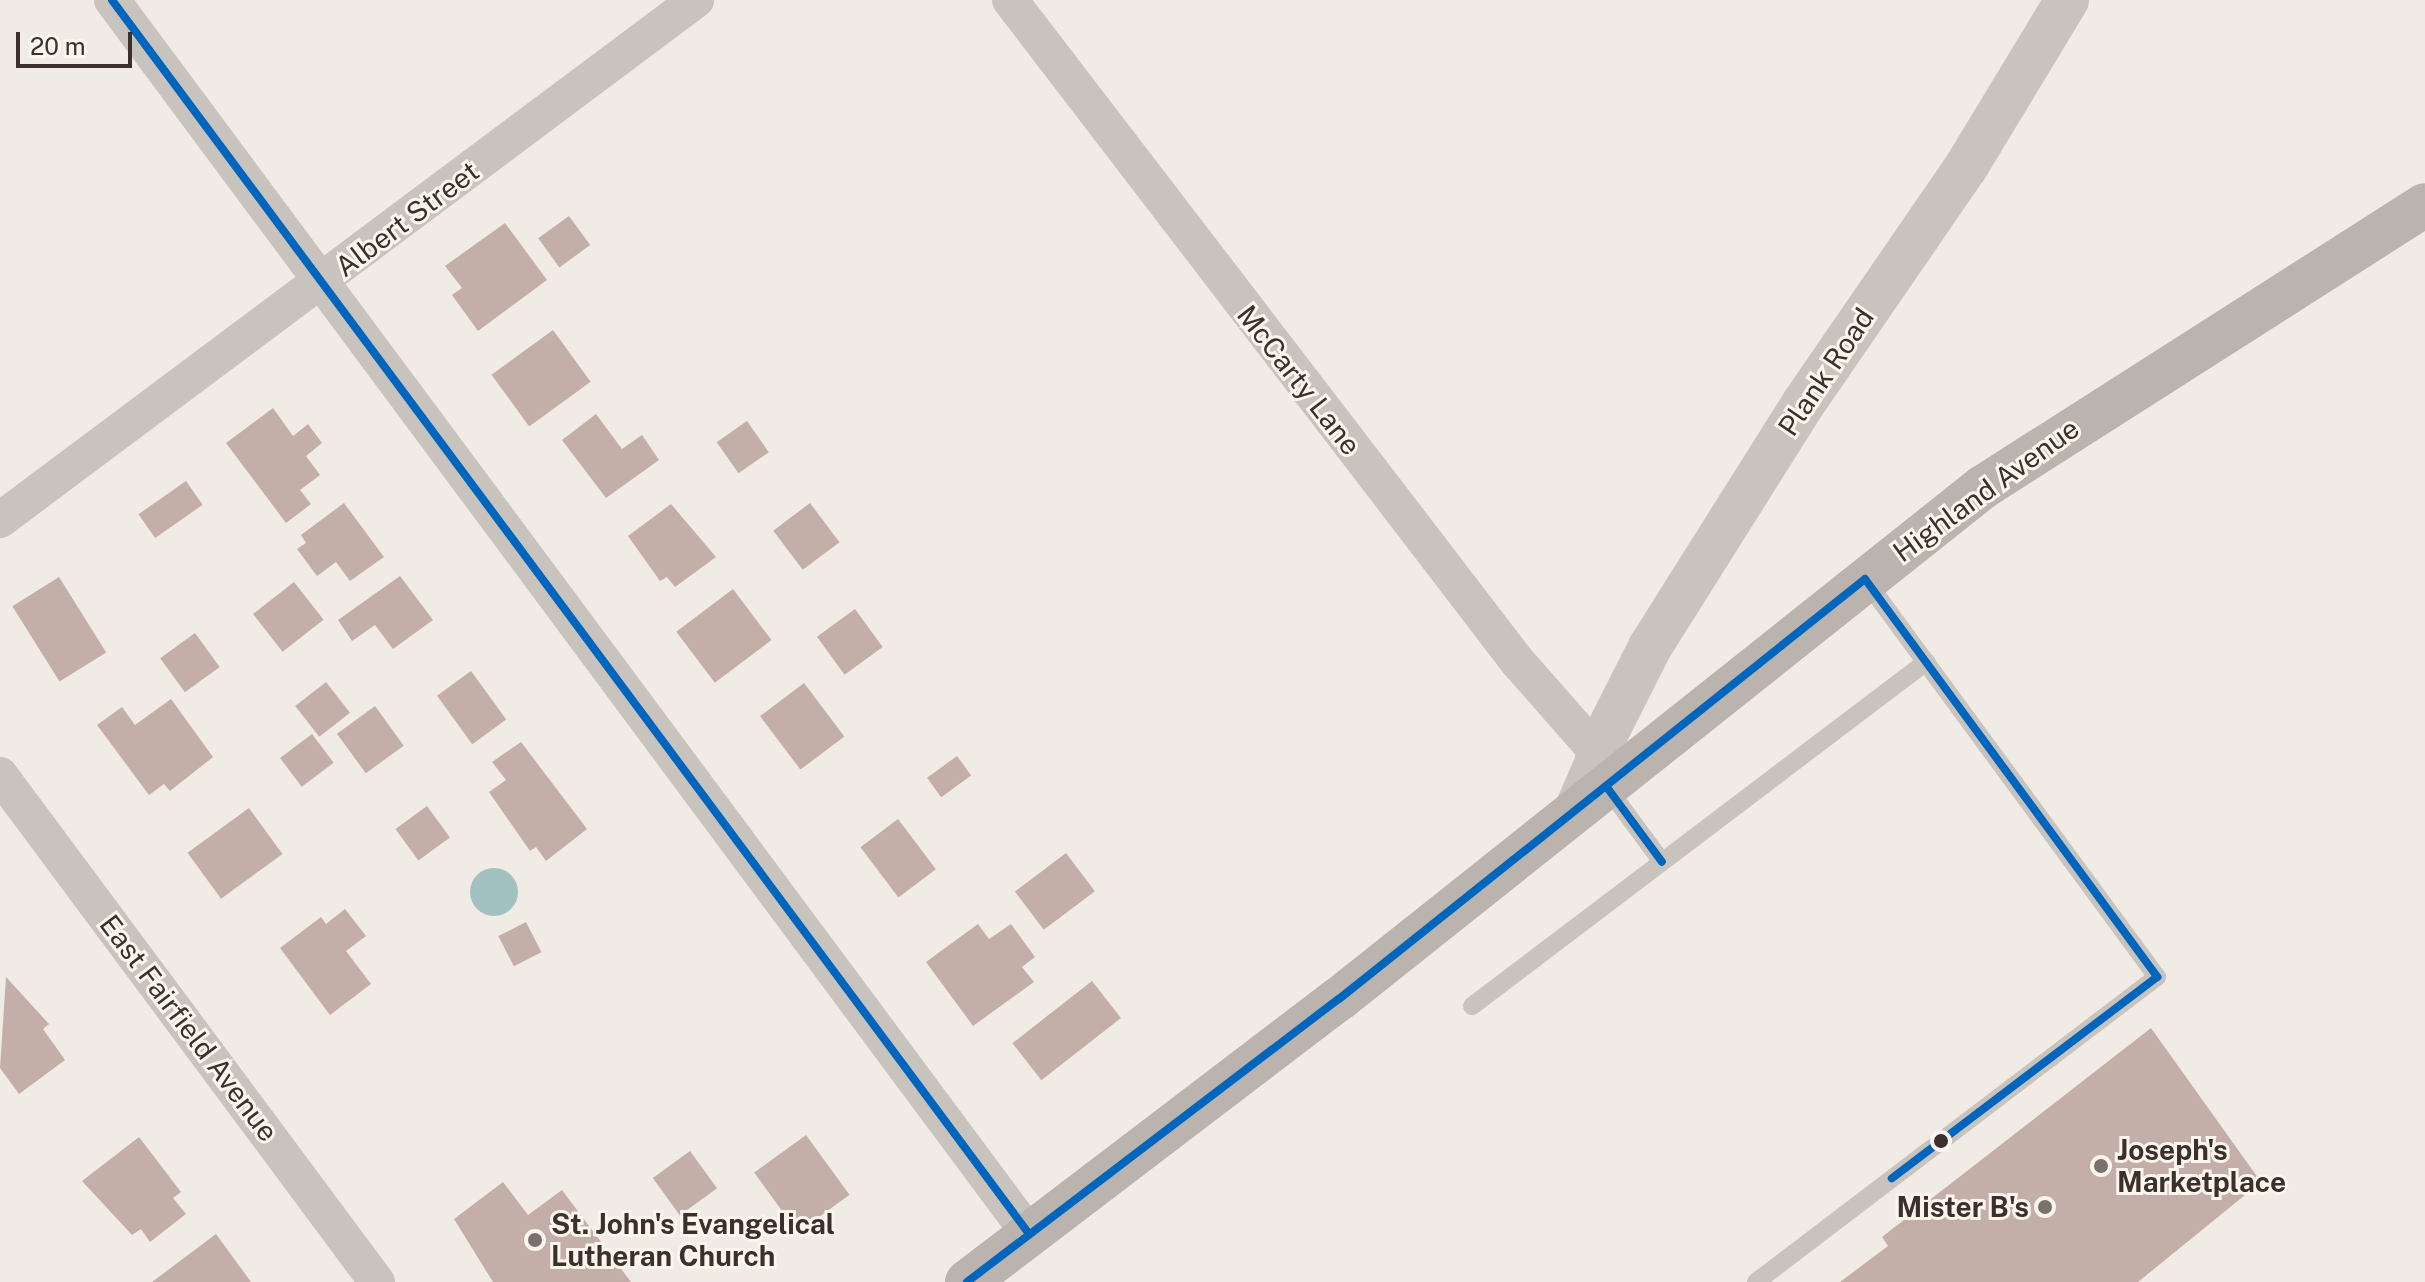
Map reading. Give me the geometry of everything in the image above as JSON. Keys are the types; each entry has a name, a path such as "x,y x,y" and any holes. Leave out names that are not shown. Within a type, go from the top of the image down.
{"main road":[{"name":"Highland Avenue","path":"967,1282 1569,816 1602,769 1865,579 1983,487 2167,364 2425,205"}],"street":[{"path":"112,0 1029,1234"},
{"name":"Albert Street","path":"0,520 696,0"},
{"name":"McCarty Lane","path":"1010,0 1602,769"},
{"name":"Plank Road","path":"1602,769 1666,622 1803,404 1966,167 2067,0"},
{"name":"East Fairfield Avenue","path":"0,775 377,1282"}],"lane":[{"path":"1756,1282 2157,977 1865,579"},
{"path":"1472,1006 1926,662"},
{"path":"1602,769 1662,862"}],"water":[{"path":"494,868 511,875 518,892 511,909 494,916 477,909 470,892 477,875"}],"building":[{"path":"569,216 590,245 559,267 538,238"},
{"path":"505,223 547,280 478,331 452,295 462,288 445,266"},
{"path":"553,330 591,382 529,426 492,375"},
{"path":"273,408 293,436 308,424 322,443 306,456 320,475 300,490 311,504 286,523 226,443"},
{"path":"596,414 622,449 642,435 659,460 606,498 562,440"},
{"path":"747,421 769,452 738,473 717,442"},
{"path":"186,481 203,505 155,538 138,514"},
{"path":"344,503 384,557 350,581 336,562 317,576 297,549 306,543 301,535"},
{"path":"810,503 839,542 803,570 773,531"},
{"path":"671,504 716,557 675,587 667,577 660,581 628,536"},
{"path":"400,576 433,620 393,649 375,625 352,641 338,620"},
{"path":"59,577 106,652 60,682 12,606"},
{"path":"294,582 324,620 283,652 253,614"},
{"path":"733,589 772,640 715,683 676,632"},
{"path":"855,609 883,647 845,675 817,637"},
{"path":"195,633 220,667 185,692 160,658"},
{"path":"471,671 506,720 472,744 437,696"},
{"path":"326,682 350,713 319,737 295,706"},
{"path":"804,683 844,737 800,770 760,716"},
{"path":"171,699 213,757 170,791 164,784 149,795 97,725 122,707 135,725"},
{"path":"375,706 404,746 366,773 337,734"},
{"path":"312,734 334,763 302,787 280,758"},
{"path":"521,742 587,829 546,861 536,847 530,851 489,792 506,780 492,762"},
{"path":"957,756 971,775 941,797 927,778"},
{"path":"427,806 450,838 418,860 395,829"},
{"path":"249,808 283,854 221,899 188,853"},
{"path":"898,819 936,869 898,898 860,847"},
{"path":"1066,853 1095,891 1044,930 1015,892"},
{"path":"345,909 366,936 346,951 371,984 330,1015 280,948 321,917 326,924"},
{"path":"526,922 541,952 514,966 498,936"},
{"path":"978,924 989,939 1011,924 1035,957 1022,967 1034,982 973,1026 926,962"},
{"path":"6,977 49,1024 43,1029 65,1060 19,1094 0,1068"},
{"path":"1092,981 1121,1018 1041,1080 1012,1043"},
{"path":"2151,1028 2261,1182 2138,1282 1840,1282 1888,1246 1882,1237"},
{"path":"806,1135 849,1195 798,1232 754,1173"},
{"path":"139,1137 181,1192 173,1198 186,1214 150,1242 141,1229 132,1235 82,1181"},
{"path":"690,1151 717,1188 680,1215 653,1178"},
{"name":"St. John's Evangelical Lutheran Church","path":"503,1182 528,1215 562,1190 631,1282 493,1282 454,1219"},
{"path":"216,1234 251,1282 152,1282"}],"transit line":[{"path":"112,0 1029,1234"},
{"path":"967,1282 1339,999 1865,579 2157,977 1892,1178"},
{"path":"1606,786 1662,862"}],"place":[{"name":"Joseph's Marketplace","path":"2101,1166"},
{"name":"Mister B's","path":"2045,1207"},
{"name":"St. John's Evangelical Lutheran Church","path":"535,1240"}]}
